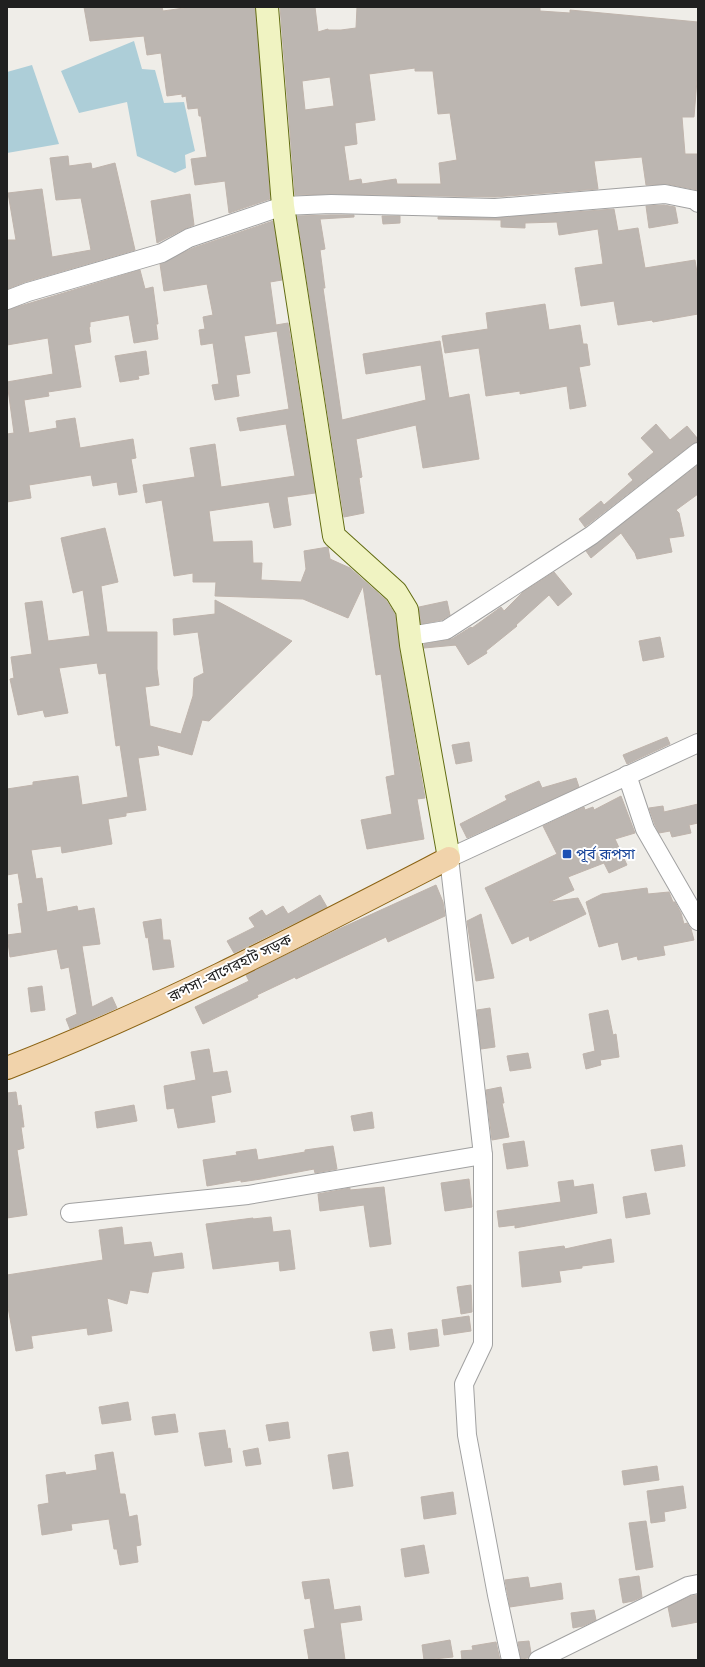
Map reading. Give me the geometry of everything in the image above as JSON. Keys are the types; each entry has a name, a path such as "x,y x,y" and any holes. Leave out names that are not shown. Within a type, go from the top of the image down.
{"main road":[{"path":"267,7 283,206 334,536 396,592 407,610 410,636 449,858"},
{"name":"রূপসা-বাগেরহাট সড়ক","path":"7,1068 56,1049 166,999 317,926 449,858"}],"street":[{"path":"7,300 28,292 162,253 189,238 283,206 331,204 495,208 665,194 695,200 698,203"},
{"path":"410,636 446,630 592,535 698,452"},
{"path":"511,1660 497,1595 469,1443 464,1384 482,1344 483,1155 449,858 698,742"},
{"path":"627,775 645,829 698,921"},
{"path":"70,1213 248,1195 483,1155"},
{"path":"538,1660 688,1586 698,1584"}],"water":[{"path":"134,41 142,69 155,70 164,103 184,102 195,151 185,155 186,168 175,173 137,156 127,102 79,113 61,71"},
{"path":"32,65 59,144 7,153 7,72"}],"building":[{"path":"84,7 162,7 163,11 191,7 255,7 270,199 229,213 225,181 195,185 191,159 207,157 201,116 199,116 198,108 188,109 186,96 182,97 182,94 167,96 161,53 147,55 144,36 90,41"},
{"path":"280,7 315,7 318,32 328,29 341,30 356,28 357,7 540,7 540,11 570,13 570,10 698,22 698,68 694,117 682,117 685,154 698,154 698,190 667,184 646,185 642,157 594,161 598,189 495,197 331,194 295,195","holes":["415,68 415,71 433,71 438,114 450,113 457,160 439,163 441,184 397,184 396,179 362,184 361,179 349,181 344,146 357,144 355,123 375,120 369,74","330,77 334,106 305,110 302,81"]},
{"path":"68,156 69,166 91,163 92,169 115,163 135,250 25,282 7,289 7,240 16,240 8,193 42,189 52,257 91,250 81,198 56,200 50,158"},
{"path":"190,194 194,225 157,243 151,201"},
{"path":"664,205 675,207 678,223 649,228 646,206"},
{"path":"614,209 618,231 638,228 645,268 695,260 698,279 698,314 653,322 652,320 618,325 614,301 581,306 575,268 603,264 598,229 559,235 557,222 525,223 525,228 501,227 501,220 438,219 438,217 496,218"},
{"path":"354,215 354,217 320,219 325,249 320,250 325,288 323,288 342,420 426,400 421,365 366,374 363,354 440,341 449,398 469,394 479,459 423,468 416,425 356,439 362,477 359,478 364,513 344,517 297,216"},
{"path":"382,216 400,216 400,223 383,224"},
{"path":"273,221 282,280 270,282 276,325 288,323 315,493 287,497 291,525 274,528 269,502 209,511 213,542 252,541 253,563 262,563 261,580 301,582 306,569 304,551 328,547 330,559 350,568 386,600 395,614 399,647 425,798 417,799 424,839 367,849 361,820 392,814 386,777 395,775 381,674 376,675 363,586 348,618 303,599 215,596 216,582 193,582 193,573 174,576 162,500 146,503 143,485 195,477 190,448 215,444 221,487 295,476 286,424 240,431 237,418 289,409 277,331 244,336 250,373 236,375 239,396 215,400 212,385 219,384 213,343 201,345 199,330 205,329 203,317 213,315 207,284 164,291 160,264 193,248"},
{"path":"140,270 145,289 153,287 158,324 156,324 158,339 134,343 129,315 90,322 89,327 91,342 74,345 81,387 48,392 49,396 24,400 29,433 57,428 56,421 75,418 80,448 133,439 136,458 131,459 137,492 119,495 117,482 93,486 91,475 29,485 31,498 7,502 7,434 14,433 7,382 53,374 48,338 7,345 7,310"},
{"path":"545,304 549,330 580,325 583,344 587,344 590,365 579,367 586,406 570,409 567,386 520,394 520,391 486,396 479,348 445,353 442,336 488,329 486,313"},
{"path":"146,351 149,374 138,376 139,379 120,382 115,356"},
{"path":"656,424 670,440 687,426 698,439 698,442 692,444 585,527 579,519 601,501 604,505 633,480 628,474 654,452 641,438"},
{"path":"698,465 698,494 676,510 679,513 684,536 669,538 672,552 637,559 635,553 621,533 591,558 586,551"},
{"path":"105,528 118,582 101,586 107,632 157,632 157,669 159,685 145,687 150,726 181,734 193,696 194,678 204,673 198,632 174,635 173,619 215,614 215,600 292,641 209,721 202,720 192,755 157,745 159,755 138,758 146,810 126,813 126,816 108,819 112,844 62,853 61,846 31,850 36,879 42,878 47,912 77,906 78,911 94,908 100,944 82,946 92,1007 112,997 117,1008 70,1029 66,1019 77,1014 69,967 61,969 57,949 10,957 7,935 22,933 18,904 23,903 18,873 7,875 7,789 33,785 33,782 78,776 82,805 128,797 120,745 116,746 106,673 99,674 97,663 59,668 68,713 45,717 43,710 18,715 10,679 14,678 11,657 32,654 25,603 42,601 48,641 90,636 83,590 73,593 61,538"},
{"path":"554,572 572,594 558,606 549,595 516,625 517,626 486,651 487,653 468,665 456,645 424,648 424,644 452,639 471,627 472,628 501,607 504,611 523,592"},
{"path":"447,601 450,615 442,620 421,624 419,607"},
{"path":"660,637 664,657 643,661 639,641"},
{"path":"667,737 670,744 627,764 623,755"},
{"path":"469,742 472,761 456,764 452,745"},
{"path":"576,778 579,787 467,838 460,824 507,800 505,796 539,781 542,788"},
{"path":"621,796 635,833 615,839 627,865 609,873 604,863 568,877 574,890 549,902 578,898 586,914 530,941 529,936 512,944 485,888 557,854 543,826 584,807 585,810 593,807 594,810"},
{"path":"698,804 698,823 689,825 691,833 672,837 670,831 659,833 649,808 663,806 664,812"},
{"path":"436,885 443,902 445,916 388,942 386,937 296,979 295,977 257,995 258,997 203,1024 195,1007 249,981 246,975 339,929"},
{"path":"647,888 648,894 669,892 673,902 675,902 681,913 684,924 687,923 691,929 694,940 663,946 665,955 638,960 637,956 622,960 618,942 599,947 586,902 602,894"},
{"path":"320,895 327,907 234,953 227,941 255,927 249,918 262,910 266,916 283,906 288,914"},
{"path":"481,914 494,978 476,981 467,921"},
{"path":"161,919 163,940 170,940 174,967 153,970 148,937 146,938 143,922"},
{"path":"42,986 45,1010 31,1012 28,988"},
{"path":"490,1008 495,1047 481,1049 477,1010"},
{"path":"608,1010 613,1035 616,1034 619,1057 600,1060 601,1065 586,1069 583,1054 595,1051 589,1014"},
{"path":"209,1049 213,1073 227,1071 231,1092 211,1096 215,1122 178,1128 174,1108 167,1109 164,1086 196,1080 191,1052"},
{"path":"528,1053 531,1068 510,1071 507,1056"},
{"path":"501,1087 504,1103 502,1103 509,1137 492,1140 486,1090"},
{"path":"16,1092 18,1106 21,1105 24,1127 21,1127 24,1148 17,1150 27,1215 7,1218 7,1093"},
{"path":"134,1105 137,1121 97,1128 95,1112"},
{"path":"372,1112 374,1128 354,1131 351,1116"},
{"path":"524,1141 528,1166 507,1169 503,1144"},
{"path":"682,1145 685,1166 655,1171 651,1150"},
{"path":"333,1146 337,1169 315,1173 314,1169 261,1179 241,1182 241,1180 207,1186 203,1160 237,1155 236,1152 256,1149 258,1160 305,1152 305,1150"},
{"path":"469,1179 472,1207 445,1211 441,1183"},
{"path":"573,1180 574,1187 593,1184 597,1213 515,1228 515,1225 499,1227 497,1211 561,1202 558,1182"},
{"path":"384,1187 391,1244 370,1247 364,1205 320,1211 318,1194 350,1188 350,1190"},
{"path":"646,1193 650,1214 626,1218 623,1197"},
{"path":"271,1217 273,1232 290,1230 295,1269 280,1271 279,1261 213,1269 206,1224"},
{"path":"122,1227 124,1245 151,1242 154,1257 182,1253 184,1268 152,1272 148,1293 130,1290 127,1304 107,1298 112,1331 88,1335 87,1328 31,1336 33,1348 16,1351 7,1302 7,1275 103,1260 99,1230"},
{"path":"611,1239 614,1262 582,1266 582,1268 559,1271 561,1282 522,1287 519,1252 564,1246 565,1249"},
{"path":"471,1285 472,1312 461,1314 457,1287"},
{"path":"469,1316 471,1331 444,1335 442,1320"},
{"path":"392,1329 395,1348 373,1351 370,1332"},
{"path":"437,1329 439,1346 410,1350 408,1333"},
{"path":"128,1402 131,1420 102,1424 99,1407"},
{"path":"175,1414 178,1432 155,1435 152,1417"},
{"path":"288,1422 290,1438 269,1441 266,1425"},
{"path":"225,1430 232,1462 205,1466 199,1433"},
{"path":"258,1448 261,1464 246,1466 243,1451"},
{"path":"113,1452 120,1494 125,1494 129,1517 137,1515 141,1545 136,1546 138,1562 120,1565 117,1549 114,1549 109,1519 71,1524 72,1530 42,1535 38,1505 49,1503 46,1475 65,1472 66,1475 97,1470 95,1455"},
{"path":"348,1452 353,1486 333,1489 328,1455"},
{"path":"657,1466 659,1480 624,1485 622,1471"},
{"path":"683,1486 686,1508 664,1512 665,1521 651,1523 647,1491"},
{"path":"453,1492 456,1514 424,1519 421,1497"},
{"path":"646,1521 653,1567 636,1570 629,1523"},
{"path":"424,1545 429,1573 405,1577 401,1549"},
{"path":"639,1576 642,1597 623,1603 619,1579"},
{"path":"528,1577 530,1588 561,1583 563,1599 510,1607 505,1580"},
{"path":"329,1579 334,1610 360,1606 362,1620 340,1623 345,1660 309,1660 304,1630 315,1628 310,1598 305,1599 302,1582"},
{"path":"698,1595 698,1622 672,1627 668,1607 691,1596"},
{"path":"594,1610 596,1620 583,1626 573,1628 571,1613"},
{"path":"450,1640 453,1657 424,1660 422,1645"},
{"path":"529,1641 531,1653 528,1658 521,1659 518,1642"},
{"path":"496,1642 500,1660 462,1660 461,1651 473,1650 472,1646"}],"place":[{"name":"পূর্ব রূপসা","path":"567,854"}]}
